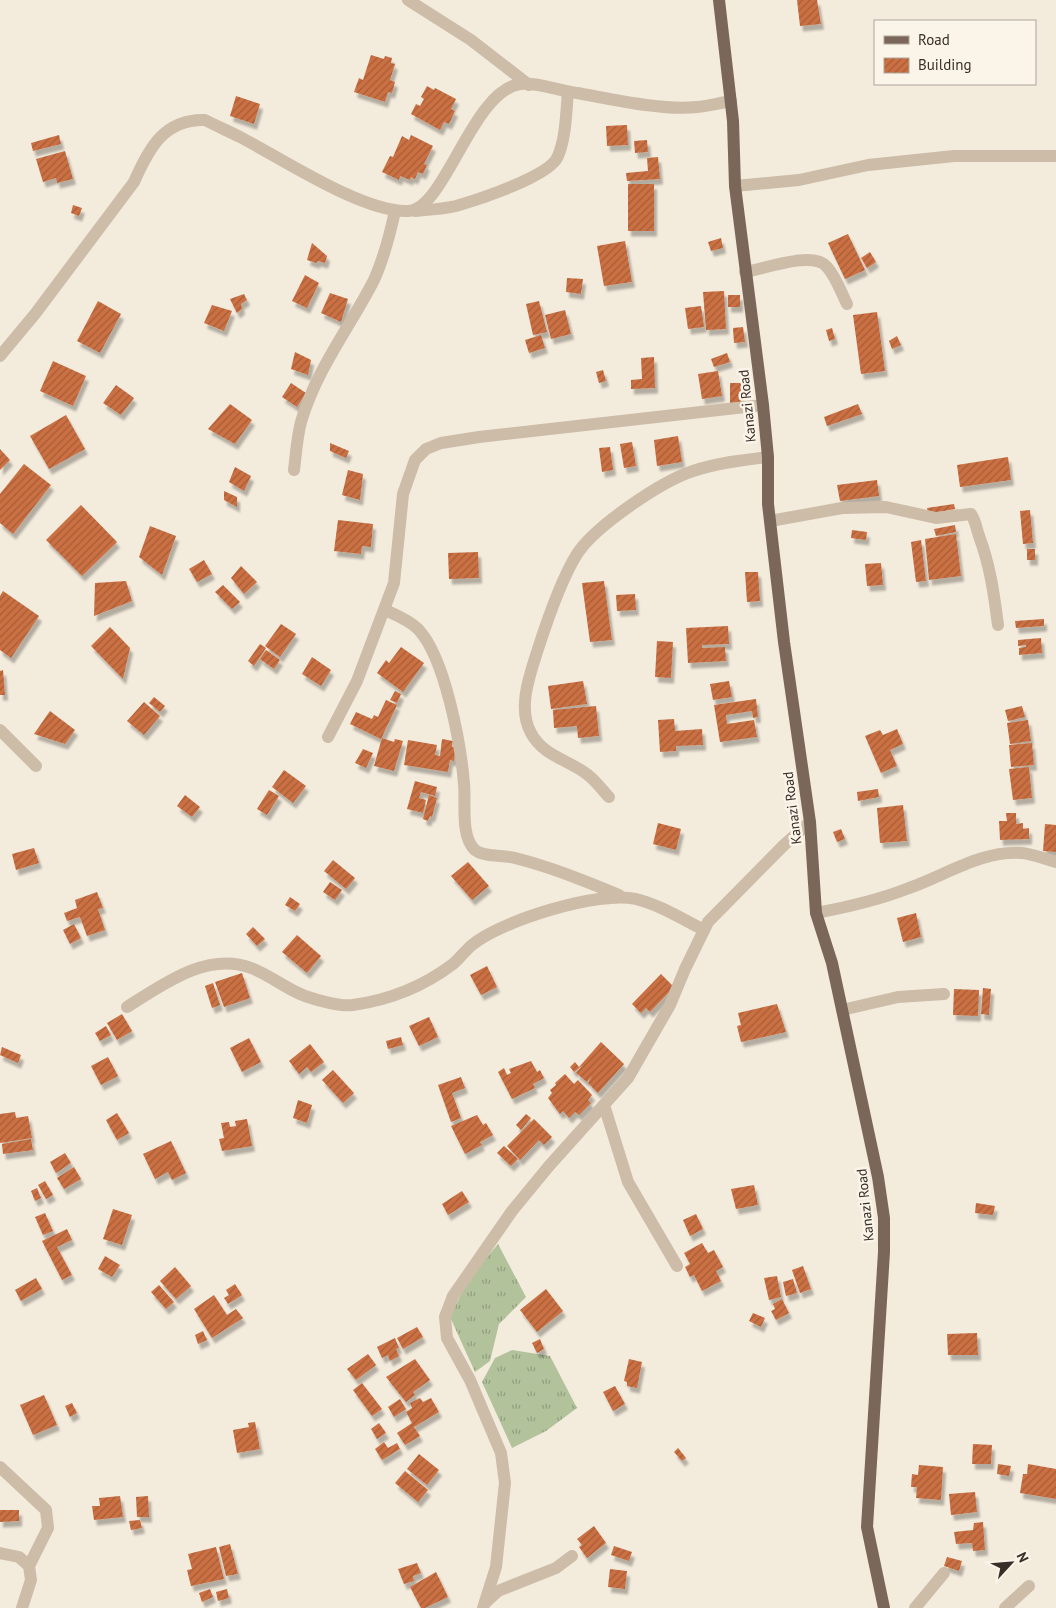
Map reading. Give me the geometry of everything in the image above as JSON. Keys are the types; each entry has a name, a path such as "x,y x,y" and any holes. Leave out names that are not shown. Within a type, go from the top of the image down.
{"main road":[{"name":"Kanazi Road","path":"719,0 731,101 735,186 763,405 768,457 770,521 784,642 810,822 816,913 832,963 878,1177 884,1218 884,1252 867,1526 884,1608"}],"street":[{"path":"408,0 471,40 529,85"},
{"path":"410,211 421,206 434,191 482,115 495,98 513,87 529,85 640,104 696,108 731,101"},
{"path":"0,356 35,314 134,182 142,163 159,138 170,128 188,120 205,120 346,193 395,211 410,211 455,206 532,178 547,168 558,158 565,128 568,92"},
{"path":"735,186 799,180 868,165 954,156 1056,156"},
{"path":"294,470 301,422 309,400 319,377 374,278 389,237 395,211"},
{"path":"745,272 794,261 810,259 820,261 826,265 847,304"},
{"path":"328,738 357,681 385,610 394,583 403,494 415,460 426,449 441,443 488,435 763,405"},
{"path":"609,797 588,775 558,760 540,747 526,722 526,694 533,664 548,617 578,554 606,525 640,499 692,471 768,457"},
{"path":"770,521 842,508 886,507 936,518 971,514 977,524 978,534 986,552 998,625"},
{"path":"385,610 417,627 427,639 436,658 454,722 464,784 466,826 471,846 477,852 544,866 623,897 659,906 704,930"},
{"path":"0,730 36,766"},
{"path":"484,1606 496,1567 504,1476 501,1453 483,1409 447,1338 445,1316 460,1285 472,1272 512,1211 573,1136 628,1078 670,1005 684,969 708,922 767,862 810,822"},
{"path":"816,913 857,905 900,891 972,862 997,855 1023,853 1056,862"},
{"path":"126,1008 191,971 214,965 234,964 252,968 291,991 310,998 351,1006 394,995 425,983 454,962 472,944 511,924 570,904 623,897"},
{"path":"842,1010 898,997 944,994"},
{"path":"604,1105 628,1182 677,1266"},
{"path":"0,1467 46,1510 48,1528 29,1566 31,1580 22,1608"},
{"path":"0,1553 19,1557 29,1566"},
{"path":"484,1606 498,1591 556,1568 572,1556"},
{"path":"915,1608 944,1573"},
{"path":"1005,1608 1029,1586"}],"green space":[{"path":"498,1244 526,1297 499,1324 490,1361 475,1372 450,1317 468,1280"},
{"path":"512,1350 550,1356 577,1408 546,1431 512,1448 482,1382 495,1358"}],"building":[{"path":"797,0 817,0 821,24 800,26"},
{"path":"371,55 384,59 385,56 392,58 391,63 395,64 390,80 395,82 392,93 388,92 385,102 354,92 359,78 363,80"},
{"path":"427,86 456,99 451,109 455,111 449,124 444,122 440,130 411,114 416,104 420,106 424,99 421,97"},
{"path":"236,96 260,104 254,124 230,116"},
{"path":"627,125 628,145 607,146 606,126"},
{"path":"59,135 61,144 33,151 31,143"},
{"path":"411,135 433,146 424,164 427,165 423,174 418,172 415,179 411,177 410,180 400,176 399,180 382,172 390,156 393,157 402,136 409,140"},
{"path":"647,140 648,152 635,153 634,141"},
{"path":"65,151 73,179 57,183 56,178 43,182 36,159"},
{"path":"658,157 660,179 627,181 626,173 648,171 647,158"},
{"path":"628,184 654,184 654,231 628,231"},
{"path":"73,205 82,208 79,216 71,213"},
{"path":"848,234 865,270 845,279 828,243"},
{"path":"721,238 723,248 711,251 708,242"},
{"path":"625,241 632,282 604,286 597,246"},
{"path":"312,243 327,256 325,263 307,260"},
{"path":"870,252 876,262 867,268 861,258"},
{"path":"305,275 319,283 307,308 292,301"},
{"path":"567,278 583,279 581,294 566,292"},
{"path":"724,291 726,329 706,330 703,292"},
{"path":"330,293 348,299 341,322 321,313"},
{"path":"244,294 247,300 241,304 242,309 237,313 230,299"},
{"path":"728,295 740,295 740,307 728,307"},
{"path":"98,301 121,314 100,353 77,341"},
{"path":"539,301 547,332 533,335 526,304"},
{"path":"212,305 232,311 224,331 204,323"},
{"path":"701,306 704,327 688,329 685,308"},
{"path":"565,310 571,334 551,339 545,315"},
{"path":"877,312 885,371 861,374 853,315"},
{"path":"743,327 745,342 734,343 733,328"},
{"path":"832,328 835,339 829,341 826,330"},
{"path":"541,335 545,348 529,353 525,340"},
{"path":"897,336 901,345 892,349 889,341"},
{"path":"295,352 311,360 308,375 291,369"},
{"path":"727,353 730,362 714,367 711,359"},
{"path":"654,357 655,388 631,389 631,380 642,379 641,358"},
{"path":"53,361 86,376 73,406 40,391"},
{"path":"603,370 606,381 599,383 596,372"},
{"path":"718,371 722,396 702,399 698,374"},
{"path":"291,383 306,393 297,407 282,397"},
{"path":"730,383 741,383 741,405 730,405"},
{"path":"116,385 134,398 121,415 103,403"},
{"path":"230,404 252,420 235,444 208,429"},
{"path":"858,404 862,414 827,426 824,417"},
{"path":"66,415 85,449 49,469 30,436"},
{"path":"678,436 682,462 657,466 654,440"},
{"path":"632,442 636,466 624,468 620,444"},
{"path":"330,443 349,451 346,458 330,451"},
{"path":"610,447 613,470 602,472 599,448"},
{"path":"0,449 10,460 0,470"},
{"path":"1008,457 1011,480 960,487 957,465"},
{"path":"24,464 51,485 13,534 0,523 0,494"},
{"path":"235,467 251,476 244,491 229,482"},
{"path":"348,470 363,474 360,500 342,495"},
{"path":"877,480 879,496 840,501 837,485"},
{"path":"224,491 237,497 237,507 224,500"},
{"path":"954,504 955,509 928,514 927,508"},
{"path":"81,505 117,542 82,576 46,540"},
{"path":"1030,510 1033,543 1023,544 1020,511"},
{"path":"338,520 373,524 371,547 362,546 361,554 334,551"},
{"path":"955,525 956,532 936,536 934,529"},
{"path":"150,526 176,536 162,575 139,557"},
{"path":"852,530 867,532 866,540 851,538"},
{"path":"956,534 961,576 929,580 925,539"},
{"path":"921,540 926,581 916,582 911,542"},
{"path":"1027,549 1035,549 1035,560 1027,560"},
{"path":"478,552 479,578 449,579 448,553"},
{"path":"204,560 212,574 197,582 189,569"},
{"path":"881,563 883,585 867,586 865,564"},
{"path":"241,566 257,582 244,594 231,578"},
{"path":"745,572 758,572 760,601 747,602"},
{"path":"126,581 132,601 94,616 95,583"},
{"path":"604,581 612,640 590,642 582,583"},
{"path":"223,585 240,602 232,609 215,592"},
{"path":"3,591 39,616 11,658 0,650 0,596"},
{"path":"635,594 636,610 617,611 616,595"},
{"path":"1044,619 1044,626 1016,628 1015,621"},
{"path":"281,624 296,634 280,657 265,646"},
{"path":"728,626 729,644 702,645 702,648 725,647 726,661 688,663 686,628"},
{"path":"110,627 130,648 123,679 91,646"},
{"path":"1041,638 1042,653 1019,655 1019,648 1026,647 1026,645 1018,646 1018,640"},
{"path":"657,641 673,642 671,678 655,677"},
{"path":"260,644 266,648 254,666 248,661"},
{"path":"401,647 424,663 403,692 377,673 386,660 389,663"},
{"path":"266,650 280,660 274,669 260,659"},
{"path":"312,657 331,670 321,686 302,674"},
{"path":"3,670 5,695 0,695 0,671"},
{"path":"583,681 587,704 551,709 548,686"},
{"path":"729,681 732,697 713,700 710,684"},
{"path":"395,691 401,694 397,703 390,700"},
{"path":"154,697 165,706 160,712 149,703"},
{"path":"756,699 758,717 753,718 752,711 726,715 727,724 754,720 757,737 720,742 714,705"},
{"path":"386,700 397,705 381,739 350,724 356,712 372,719 374,715 378,717"},
{"path":"144,702 160,716 144,735 127,721"},
{"path":"596,706 599,736 578,738 577,726 554,728 553,710"},
{"path":"1022,706 1025,717 1008,721 1005,710"},
{"path":"50,711 75,730 65,744 34,734"},
{"path":"674,719 675,731 702,729 703,745 676,746 676,751 660,752 658,720"},
{"path":"1028,720 1031,741 1010,744 1007,723"},
{"path":"897,729 903,744 890,750 897,766 881,773 865,736 880,730 883,735"},
{"path":"382,738 394,742 395,739 403,741 394,771 374,766"},
{"path":"442,739 453,741 452,747 456,748 454,761 450,760 448,772 404,765 408,740 437,745 435,755 440,756"},
{"path":"1032,743 1034,765 1011,767 1009,745"},
{"path":"363,749 373,753 366,768 355,763"},
{"path":"1029,767 1032,798 1013,800 1009,769"},
{"path":"284,770 306,786 293,803 272,787"},
{"path":"415,781 437,787 435,796 421,792 419,798 426,800 423,813 407,809"},
{"path":"878,789 879,797 858,801 857,792"},
{"path":"269,790 279,796 267,815 257,809"},
{"path":"185,795 200,807 192,817 177,806"},
{"path":"429,795 437,798 432,817 430,816 428,821 423,819"},
{"path":"903,805 907,841 880,843 877,808"},
{"path":"1006,813 1016,813 1016,824 1023,823 1023,829 1029,828 1029,839 1000,840 999,821 1007,821"},
{"path":"658,823 681,829 676,850 653,844"},
{"path":"1045,824 1056,825 1056,852 1043,851"},
{"path":"841,829 845,839 837,842 833,832"},
{"path":"34,848 39,863 16,870 12,854"},
{"path":"333,860 355,878 346,889 324,871"},
{"path":"468,862 489,886 472,900 451,876"},
{"path":"330,882 342,890 335,900 323,892"},
{"path":"97,892 103,908 98,909 105,930 87,936 80,917 67,921 64,913 77,908 75,900"},
{"path":"290,897 300,904 295,911 285,905"},
{"path":"916,913 921,937 903,942 897,918"},
{"path":"74,924 81,938 70,944 63,930"},
{"path":"253,927 265,939 257,946 246,934"},
{"path":"297,935 321,956 307,973 282,952"},
{"path":"487,966 497,987 481,995 470,975"},
{"path":"242,973 250,998 224,1007 215,982"},
{"path":"661,974 674,987 650,1012 646,1008 641,1013 632,1004"},
{"path":"213,983 220,1005 212,1008 205,986"},
{"path":"983,988 991,989 989,1015 981,1014"},
{"path":"954,989 979,990 978,1016 953,1015"},
{"path":"777,1004 786,1032 741,1042 737,1026 741,1025 738,1013"},
{"path":"122,1014 132,1031 117,1040 107,1023"},
{"path":"429,1017 438,1037 419,1046 409,1026"},
{"path":"106,1026 111,1035 100,1041 95,1033"},
{"path":"401,1037 403,1045 388,1049 386,1041"},
{"path":"249,1038 261,1062 242,1072 230,1048"},
{"path":"601,1042 624,1064 598,1093 588,1083 592,1076 587,1082 576,1073 583,1065 574,1072 570,1067 575,1062 579,1067"},
{"path":"310,1044 324,1062 311,1072 307,1067 299,1074 289,1061"},
{"path":"2,1047 21,1055 18,1063 0,1055"},
{"path":"108,1057 118,1076 101,1085 91,1066"},
{"path":"531,1061 537,1072 540,1070 544,1078 533,1084 535,1088 512,1099 498,1072 504,1068 507,1075 511,1073 509,1069"},
{"path":"333,1070 354,1093 343,1103 322,1080"},
{"path":"565,1074 574,1084 578,1080 592,1095 588,1100 591,1103 579,1115 575,1112 569,1118 563,1111 560,1114 548,1098 552,1093 550,1090"},
{"path":"461,1077 465,1088 452,1093 461,1118 451,1122 438,1085"},
{"path":"298,1100 312,1105 307,1123 293,1118"},
{"path":"15,1112 16,1118 28,1116 32,1138 0,1143 0,1114"},
{"path":"117,1113 129,1133 117,1140 106,1120"},
{"path":"526,1114 531,1118 521,1130 516,1125"},
{"path":"477,1115 483,1125 486,1123 493,1135 480,1142 482,1145 465,1154 451,1126"},
{"path":"247,1119 252,1146 222,1151 219,1139 224,1138 221,1123 229,1122 230,1127 236,1126 235,1121"},
{"path":"534,1119 552,1137 544,1145 539,1140 520,1160 507,1146"},
{"path":"31,1139 33,1150 3,1154 2,1144"},
{"path":"171,1141 186,1173 172,1180 168,1172 155,1179 143,1154"},
{"path":"504,1146 518,1159 511,1166 497,1153"},
{"path":"65,1153 71,1163 56,1173 50,1162"},
{"path":"74,1167 81,1179 64,1189 57,1178"},
{"path":"45,1181 53,1195 46,1199 38,1185"},
{"path":"754,1185 758,1205 736,1209 731,1189"},
{"path":"37,1188 41,1198 35,1201 31,1191"},
{"path":"462,1191 469,1202 448,1215 442,1204"},
{"path":"976,1203 995,1206 993,1215 975,1213"},
{"path":"113,1209 132,1215 122,1245 103,1239"},
{"path":"45,1213 53,1231 43,1235 35,1217"},
{"path":"696,1214 703,1229 690,1236 683,1220"},
{"path":"67,1229 72,1240 57,1247 72,1275 62,1280 42,1241"},
{"path":"702,1243 708,1253 714,1250 723,1267 716,1271 721,1281 702,1291 694,1275 690,1277 685,1267 690,1264 684,1253"},
{"path":"105,1256 120,1265 112,1277 98,1269"},
{"path":"803,1266 811,1289 800,1293 792,1270"},
{"path":"175,1267 191,1286 176,1299 160,1281"},
{"path":"777,1276 781,1297 769,1300 764,1278"},
{"path":"36,1278 42,1289 21,1301 15,1290"},
{"path":"793,1279 797,1293 786,1296 783,1282"},
{"path":"235,1284 242,1295 228,1304 224,1298 229,1295 226,1290"},
{"path":"159,1285 174,1302 166,1309 151,1292"},
{"path":"546,1289 563,1311 537,1332 520,1310"},
{"path":"214,1295 227,1315 236,1309 243,1318 212,1338 194,1309"},
{"path":"782,1299 789,1313 776,1320 771,1311 775,1309 773,1304"},
{"path":"753,1313 765,1318 761,1327 749,1321"},
{"path":"417,1327 423,1337 403,1349 397,1338"},
{"path":"203,1331 207,1340 198,1344 195,1335"},
{"path":"977,1333 978,1355 948,1355 947,1334"},
{"path":"395,1338 399,1348 396,1349 399,1356 390,1361 388,1355 382,1358 377,1347"},
{"path":"540,1339 544,1349 537,1353 532,1343"},
{"path":"368,1354 376,1365 356,1380 347,1369"},
{"path":"415,1359 430,1380 413,1392 415,1395 406,1402 386,1377"},
{"path":"629,1359 642,1362 637,1388 627,1386 627,1382 624,1381"},
{"path":"362,1383 382,1409 372,1416 353,1390"},
{"path":"615,1386 625,1404 613,1411 603,1392"},
{"path":"44,1395 57,1425 33,1435 20,1405"},
{"path":"420,1398 423,1402 431,1398 439,1412 414,1427 420,1436 405,1445 397,1433 412,1423 406,1412 412,1408 410,1403"},
{"path":"400,1399 406,1409 394,1417 388,1407"},
{"path":"72,1403 77,1413 70,1417 65,1406"},
{"path":"255,1422 260,1449 237,1453 233,1430 249,1427 248,1423"},
{"path":"379,1423 386,1433 377,1439 371,1429"},
{"path":"384,1442 388,1448 397,1443 400,1449 382,1460 375,1449"},
{"path":"973,1444 992,1445 991,1464 972,1464"},
{"path":"678,1448 686,1458 682,1461 674,1452"},
{"path":"419,1454 439,1470 427,1485 407,1469"},
{"path":"998,1464 1011,1466 1009,1476 997,1474"},
{"path":"1028,1464 1056,1469 1056,1499 1020,1493 1023,1474 1027,1474"},
{"path":"919,1465 943,1467 941,1500 916,1498 917,1487 911,1487 912,1474 918,1475"},
{"path":"405,1471 428,1490 418,1502 395,1483"},
{"path":"975,1492 977,1512 951,1515 949,1494"},
{"path":"120,1496 123,1517 94,1520 92,1506 100,1506 99,1498"},
{"path":"148,1496 149,1517 137,1517 136,1497"},
{"path":"0,1510 19,1510 19,1521 0,1522"},
{"path":"140,1520 142,1528 131,1530 129,1521"},
{"path":"983,1522 985,1550 973,1551 972,1543 956,1544 954,1532 973,1530 974,1523"},
{"path":"594,1526 606,1543 587,1558 579,1547 582,1545 577,1539"},
{"path":"230,1544 238,1574 226,1576 219,1547"},
{"path":"614,1546 632,1552 629,1561 611,1555"},
{"path":"216,1547 224,1579 191,1586 187,1570 192,1569 188,1554"},
{"path":"947,1557 962,1561 959,1571 944,1566"},
{"path":"417,1563 421,1573 413,1576 414,1581 404,1584 398,1569"},
{"path":"610,1569 627,1571 625,1589 608,1587"},
{"path":"436,1572 448,1597 425,1608 421,1608 410,1587"},
{"path":"210,1589 213,1597 202,1602 199,1593"},
{"path":"227,1589 229,1598 218,1601 216,1592"}]}
